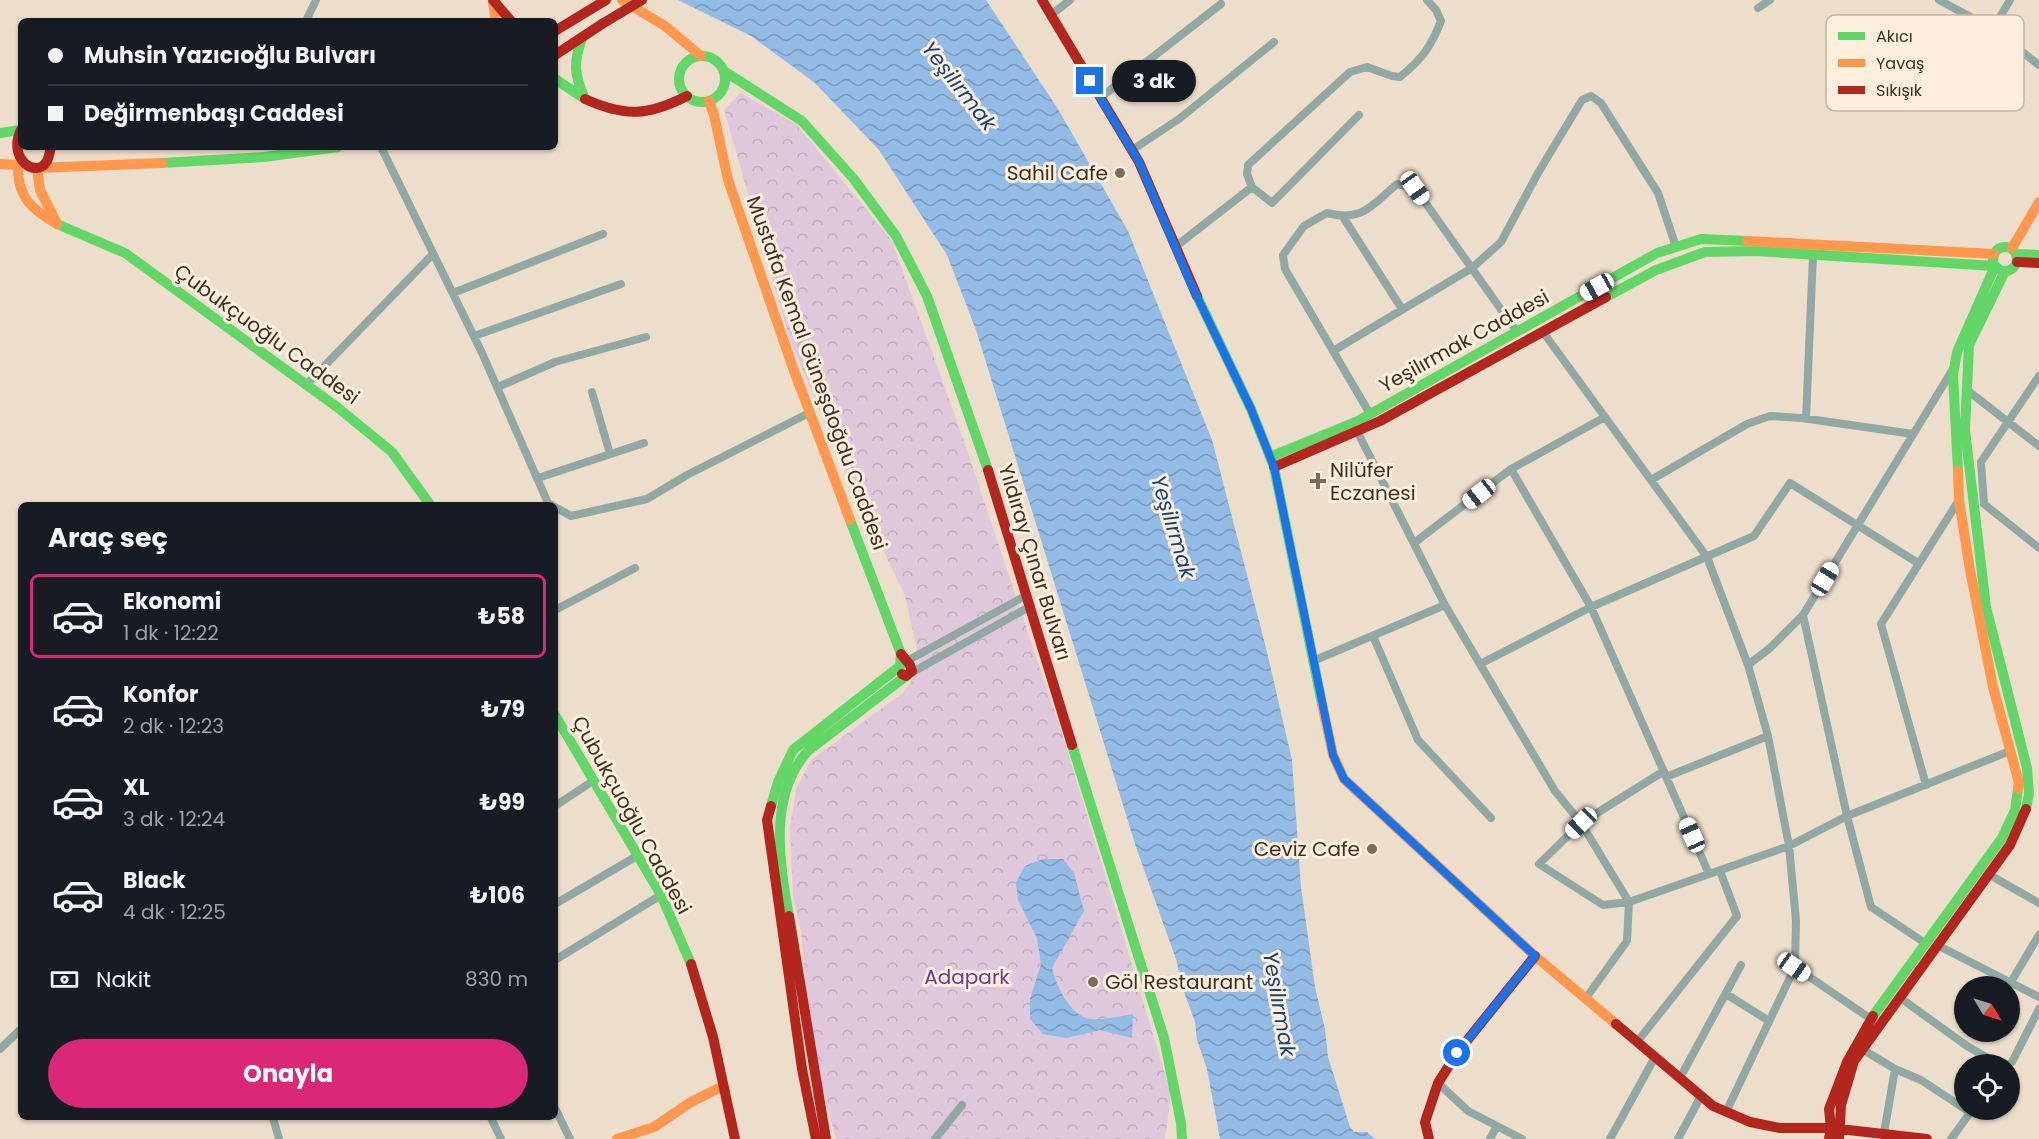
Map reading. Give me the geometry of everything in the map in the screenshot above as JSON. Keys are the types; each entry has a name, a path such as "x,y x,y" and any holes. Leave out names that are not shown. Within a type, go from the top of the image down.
{"main road":[{"path":"493,0 496,18"},
{"path":"493,0 508,18"},
{"path":"558,28 606,0"},
{"path":"622,0 664,26 701,56 715,59 724,71 724,86 721,93 709,101 701,102 687,96 679,83 679,75 687,61 701,56"},
{"path":"558,53 642,0"},
{"path":"1042,0 1139,162 1175,247 1251,409 1272,462 1333,755 1344,779 1535,956 1713,1106 1750,1122 1780,1128 1835,1134 1884,1133 1927,1139"},
{"path":"582,38 574,59 574,73 585,99"},
{"name":"Yıldıray Çınar Bulvarı","path":"724,71 801,121 853,178 896,236 927,296 975,430 1097,830 1164,1038 1181,1123 1182,1139"},
{"path":"558,81 585,99 610,109 642,112 665,108 687,96"},
{"name":"Mustafa Kemal Güneşdoğdu Caddesi","path":"709,101 728,180 809,413 903,660 902,673 909,674"},
{"path":"0,133 18,130"},
{"name":"Çubukçuoğlu Caddesi","path":"18,132 9,147 10,154 18,165 17,174 20,187 28,204 57,224 125,253 337,407 392,452 428,502"},
{"path":"37,168 48,159 50,150"},
{"path":"0,164 37,168 238,158 320,150"},
{"path":"37,168 39,189 57,224"},
{"path":"1998,263 2013,268 2015,255 2033,221 2039,202"},
{"name":"Yeşilırmak Caddesi","path":"1272,462 1356,422 1657,253 1701,239 1998,263"},
{"path":"1835,1134 1854,1061 2010,845 2025,814 2029,794 2027,768 1986,607 1965,430 1969,345 2004,247 2015,255 2039,263"},
{"name":"Yeşilırmak Caddesi","path":"1272,462 1380,421 1656,270 1705,252 1756,251 1998,263"},
{"path":"2015,255 2039,255"},
{"path":"1835,1134 1829,1109 1847,1062 1871,1019 2002,838 2015,810 2019,783 1993,687 1959,500 1953,375 1956,352 1998,263"},
{"path":"826,1139 809,1075 768,819 778,783 793,750 903,660"},
{"path":"816,1139 800,975 782,877 780,823 789,785 803,757 909,674"},
{"name":"Çubukçuoğlu Caddesi","path":"558,721 661,895 693,968 713,1037 735,1139"},
{"path":"1429,1139 1425,1122 1438,1083 1457,1053 1535,956"},
{"path":"617,1139 654,1127 691,1102 723,1086"}],"street":[{"path":"307,18 316,0"},
{"path":"1051,15 1070,0"},
{"path":"1359,115 1272,203 1252,187 1246,174 1248,165 1350,72 1367,67 1400,77 1419,62 1433,43 1441,21 1436,9 1427,0"},
{"path":"1758,8 1770,0"},
{"path":"1939,0 1967,15"},
{"path":"2001,15 2010,0"},
{"path":"1100,98 1221,4"},
{"path":"1132,150 1179,119 1274,42"},
{"path":"2024,53 2039,64"},
{"path":"1333,351 1472,268 1502,242 1581,99 1591,96 1601,103 1658,193 1676,247"},
{"path":"382,150 474,336 549,502"},
{"path":"1370,414 1285,269 1282,255 1304,226 1327,213 1343,217 1361,214 1398,183 1415,188 1517,332"},
{"path":"1175,247 1252,187"},
{"path":"1343,217 1402,309"},
{"path":"453,293 603,234"},
{"path":"306,385 433,254"},
{"path":"1806,419 1813,255"},
{"path":"474,336 621,284"},
{"path":"1543,332 1707,557 1748,665 1768,736 1789,846 1796,920 1794,967 1726,1112"},
{"path":"498,387 555,362 646,337"},
{"path":"1748,665 1770,648 1803,615 1954,366"},
{"path":"2039,376 1981,462 1984,504 2039,548"},
{"path":"1967,390 2039,446"},
{"path":"592,392 610,454"},
{"path":"558,509 571,516 647,499 687,475 809,413"},
{"path":"1651,480 1747,424 1770,416 1913,434"},
{"path":"1414,543 1511,469 1605,417"},
{"path":"1357,431 1445,605 1555,791 1581,823 1629,902 1627,941 1586,998"},
{"path":"538,478 644,443"},
{"path":"1511,469 1591,607 1710,874"},
{"path":"1480,664 1591,607 1754,536 1790,483 1918,563"},
{"path":"1926,785 1881,624 1959,500"},
{"path":"558,608 635,568"},
{"path":"903,660 1029,601"},
{"path":"909,674 1029,601"},
{"path":"1313,661 1445,605"},
{"path":"1803,615 1847,816 1871,907 1925,943"},
{"path":"1373,636 1418,740 1491,818"},
{"path":"1768,736 1665,774 1581,823 1539,864 1603,906 1629,902 1789,846 1847,816 2010,751"},
{"path":"558,804 593,781"},
{"path":"558,902 637,856"},
{"path":"1637,1042 1737,916 1720,871"},
{"path":"1988,874 2039,903"},
{"path":"558,958 661,895"},
{"path":"2015,976 2039,935"},
{"path":"1937,945 1999,976"},
{"path":"1680,1078 1741,965"},
{"path":"1794,967 1871,1019"},
{"path":"2020,987 2039,997"},
{"path":"1726,994 1769,1021"},
{"path":"1899,997 1981,1054"},
{"path":"2016,1054 2039,1009"},
{"path":"0,1049 18,1032"},
{"path":"1862,1049 1895,1069 1921,1080 1954,1101"},
{"path":"1610,1139 1655,1057"},
{"path":"1884,1133 1895,1069"},
{"path":"1438,1083 1468,1111 1522,1139"},
{"path":"1678,1139 1701,1096"},
{"path":"935,1139 962,1105"},
{"path":"558,1114 570,1139"},
{"path":"274,1120 279,1139"},
{"path":"492,1120 501,1139"},
{"path":"1951,1139 1962,1120"},
{"path":"1490,1139 1497,1126"}],"green space":[{"name":"Adapark","path":"741,93 797,125 892,241 962,435 1066,746 1171,1094 1165,1139 836,1139 812,1051 801,931 793,897 790,828 796,789 811,760 904,692 913,678 919,659 905,596 844,468 790,340 724,110"}],"water":[{"name":"Yeşilırmak","path":"678,0 986,0 1058,109 1128,231 1212,440 1266,648 1292,760 1301,887 1315,987 1325,1029 1328,1057 1350,1127 1354,1132 1367,1132 1375,1139 1220,1139 1207,1069 1197,1040 1195,1022 1180,981 1177,962 1136,847 976,330 947,255 879,150 815,83 751,36"},
{"path":"1043,859 1063,859 1074,873 1084,911 1052,968 1056,982 1068,1004 1086,1018 1102,1019 1133,1014 1132,1038 1100,1030 1067,1038 1043,1034 1030,1019 1030,999 1041,964 1037,938 1018,900 1016,882 1025,866"}],"traffic: fast":[{"path":"558,81 585,99 576,69 582,38"},
{"path":"702,56 718,63 725,79 718,95 702,102 686,95 679,79 686,63 702,56"},
{"path":"724,71 802,121 853,178 896,236 927,296 988,470"},
{"path":"0,133 18,130"},
{"path":"162,163 264,157 316,150"},
{"path":"57,224 125,253 337,407 392,452 428,502"},
{"path":"1270,457 1356,422 1657,253 1701,239 1747,241"},
{"path":"2005,247 2014,250 2017,259 2014,268 2005,271 1996,268 1993,259 1996,250 2005,247"},
{"path":"1606,297 1656,270 1705,252 1756,251 1995,266 1957,352 1953,375 1958,471"},
{"path":"2017,254 2039,255"},
{"path":"2005,271 1969,345 1965,430 1986,607 2027,768 2029,794 2026,809"},
{"path":"1197,296 1251,409 1274,467 1322,704"},
{"path":"771,806 778,782 793,750 900,666 901,654 850,520"},
{"path":"789,916 782,874 780,829 787,787 796,767 809,750 906,676"},
{"path":"558,720 661,895 691,964"},
{"path":"1072,745 1164,1038 1181,1123 1182,1139"},
{"path":"1873,1016 2002,838 2015,810 2018,789"}],"traffic: slow":[{"path":"622,0 665,26 701,56"},
{"path":"493,3 496,18"},
{"path":"709,101 728,180 793,368 850,520"},
{"path":"0,164 18,165 20,186 27,201 57,224 40,190 37,168 162,163"},
{"path":"2012,248 2039,202"},
{"path":"1747,241 1994,254"},
{"path":"1958,471 1959,500 1970,570 1993,687 2019,783 2018,789"},
{"path":"1322,704 1333,755 1344,779 1535,956 1616,1024"},
{"path":"617,1139 654,1127 691,1102 723,1086"}],"traffic: jam":[{"path":"493,0 508,18"},
{"path":"558,29 606,0"},
{"path":"602,24 642,0"},
{"path":"1042,0 1139,162 1197,296"},
{"path":"558,53 602,24"},
{"path":"585,99 612,109 636,112 673,103 687,96"},
{"path":"18,140 18,149"},
{"path":"18,150 25,163 36,168 47,161 50,150"},
{"path":"2017,262 2039,263"},
{"path":"1274,467 1380,421 1606,297"},
{"path":"988,470 1072,745"},
{"path":"901,654 912,671 906,676 902,674"},
{"path":"771,806 767,820 802,1069 816,1139"},
{"path":"1839,1139 1841,1105 1854,1061 2010,845 2026,809"},
{"path":"789,916 826,1139"},
{"path":"1429,1139 1425,1122 1438,1083 1457,1053 1535,956"},
{"path":"691,964 713,1037 735,1139"},
{"path":"1829,1139 1831,1128 1829,1109 1847,1062 1873,1016"},
{"path":"1616,1024 1713,1106 1750,1122 1780,1128 1831,1128 1927,1139"}],"place":[{"name":"Sahil Cafe","path":"1120,173"},
{"name":"Nilüfer Eczanesi","path":"1318,481"},
{"name":"Ceviz Cafe","path":"1372,849"},
{"name":"Göl Restaurant","path":"1093,982"}],"route":[{"path":"1090,81 1139,162 1190,282 1251,409 1274,467 1333,755 1344,779 1535,956 1457,1053"}]}
